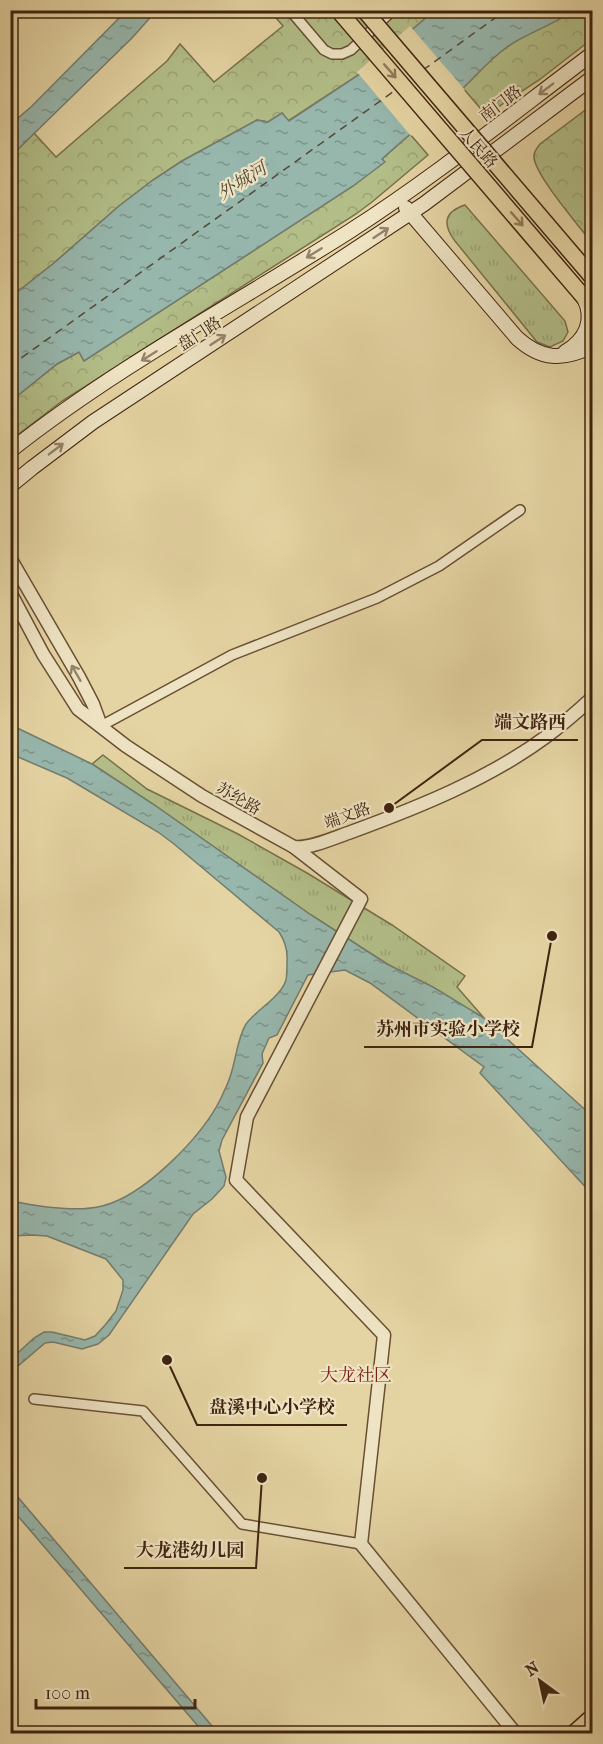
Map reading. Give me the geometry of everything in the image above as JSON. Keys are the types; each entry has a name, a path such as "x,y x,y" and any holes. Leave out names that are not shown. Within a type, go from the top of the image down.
{"main road":[{"name":"人民路","path":"338,10 592,307"},
{"name":"人民路","path":"364,10 592,278"},
{"name":"南门路","path":"399,199 592,54"},
{"path":"410,213 592,78"},
{"path":"399,199 517,338 536,352 555,357 577,353 592,346"},
{"name":"盘门路","path":"10,451 89,394 399,199"},
{"name":"盘门路","path":"10,486 120,404 410,213"},
{"path":"555,357 577,344 588,326 589,310 582,295"},
{"path":"573,1734 592,1717"},
{"path":"588,1734 592,1730"}],"street":[{"path":"290,10 324,50 333,54 342,54 351,50 393,10"},
{"path":"10,558 93,704 100,726 232,655 377,598 439,566 520,510"},
{"name":"苏纶路","path":"10,592 43,654 78,709 161,770 202,796 294,847 361,898 247,1117 236,1180 384,1335 361,1544"},
{"name":"端文路","path":"294,847 300,848 331,839 376,823 484,775 547,736 592,698"},
{"path":"34,1399 143,1411 242,1524 361,1544 516,1734"}],"green space":[{"path":"270,11 434,11 360,74 288,121 282,113 268,122 257,120 182,161 153,180 11,297 11,156 34,133 56,157 167,61 180,44 214,82 283,26"},
{"path":"572,11 592,11 592,39 539,80 486,115 463,88 505,49"},
{"path":"592,105 592,243 541,175 534,156 540,144"},
{"path":"410,134 428,155 372,202 62,401 11,440 11,401 57,364 79,352 84,361 353,186 384,162 382,159"},
{"path":"465,205 565,321 568,332 563,341 550,347 537,342 455,241 448,230 447,220 452,211"},
{"path":"103,755 147,789 238,834 392,925 465,976 457,987 484,1018 387,964 311,915 92,764"}],"water":[{"path":"126,11 156,11 132,38 11,156 11,124 32,106"},
{"name":"外城河","path":"434,11 572,11 501,52 382,159 385,162 353,186 84,361 79,352 57,364 11,401 11,297 153,180 182,161 257,120 268,122 282,113 289,121 360,74"},
{"path":"11,725 92,764 311,915 387,964 433,987 484,1018 592,1116 592,1194 480,1073 484,1067 370,983 345,970 308,975 277,1035 269,1038 262,1054 263,1063 222,1140 219,1151 226,1177 224,1186 193,1214 109,1335 98,1344 82,1349 53,1342 45,1343 11,1372 10,1360 44,1332 85,1340 95,1336 116,1311 123,1290 123,1280 106,1259 47,1236 11,1236 11,1201 44,1207 92,1208 118,1200 153,1178 186,1147 212,1113 229,1080 246,1024 274,998 283,986 286,978 287,958 286,946 279,932 158,832 67,778 11,754"},
{"path":"11,1489 218,1733 204,1733 11,1508"}],"pier":[{"path":"410,26 465,90 411,136 357,72"}],"ferry route":[{"path":"423,70 506,10"},
{"path":"10,366 397,89"}],"place":[{"name":"端文路西","path":"389,808"},
{"name":"苏州市实验小学校","path":"552,936"},
{"name":"盘溪中心小学校","path":"167,1360"},
{"name":"大龙港幼儿园","path":"262,1478"}],"district":[{"name":"大龙社区","path":"356,1375"}]}
